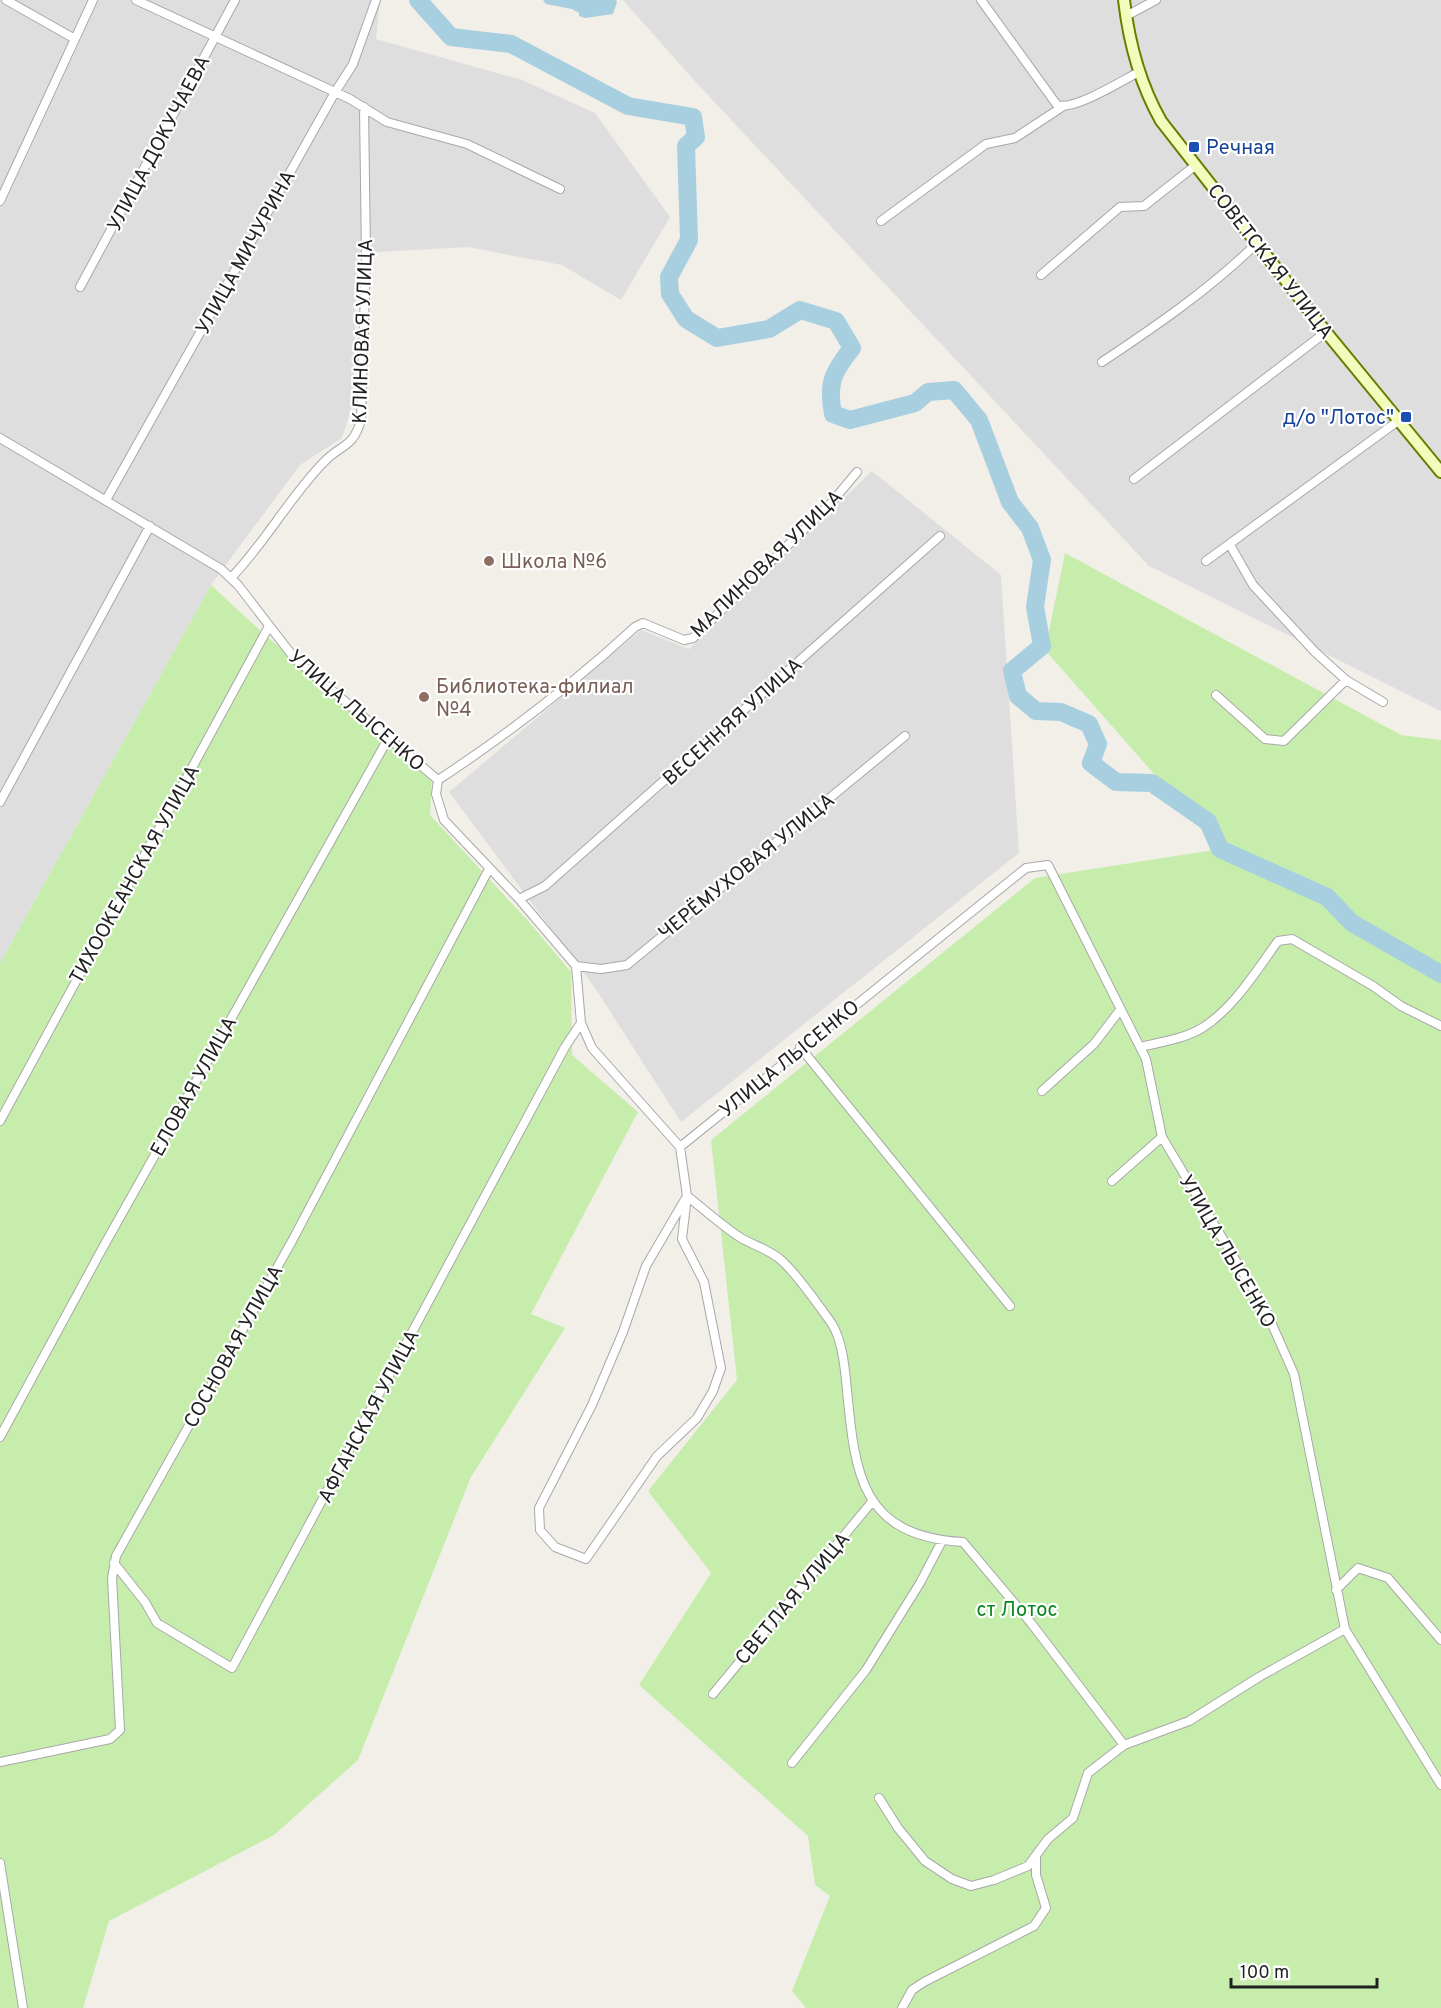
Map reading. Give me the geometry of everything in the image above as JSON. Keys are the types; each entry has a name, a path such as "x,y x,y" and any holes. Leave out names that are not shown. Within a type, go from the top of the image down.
{"street":[{"path":"6,0 75,39"},
{"path":"0,201 93,0"},
{"path":"136,0 364,107 393,124 467,144 560,189"},
{"name":"УЛИЦА ДОКУЧАЕВА","path":"81,287 235,0"},
{"name":"УЛИЦА МИЧУРИНА","path":"106,500 353,64 376,0"},
{"path":"981,0 1053,101 1062,107"},
{"name":"СОВЕТСКАЯ УЛИЦА","path":"1124,0 1138,72 1148,98 1161,121 1326,332 1398,421 1439,465"},
{"path":"1126,16 1156,0"},
{"path":"881,221 986,144 1015,138 1062,107 1076,104 1138,72"},
{"name":"КЛИНОВАЯ УЛИЦА","path":"231,578 324,461 350,445 357,435 361,420 366,256 364,107"},
{"path":"1041,275 1120,207 1144,206 1196,165"},
{"path":"1102,362 1233,267 1256,244"},
{"path":"1134,478 1326,332"},
{"path":"1206,561 1398,421"},
{"name":"УЛИЦА ЛЫСЕНКО","path":"0,438 221,569 231,578 268,628 295,659 389,736 438,780 436,794 444,820 519,899 576,966"},
{"name":"МАЛИНОВАЯ УЛИЦА","path":"438,780 505,736 551,700 635,627 643,623 684,640 693,638 832,502 857,472"},
{"path":"0,802 150,526"},
{"name":"ВЕСЕННЯЯ УЛИЦА","path":"519,899 546,886 940,536"},
{"path":"1230,544 1253,585 1315,652 1347,680 1383,702"},
{"name":"ТИХООКЕАНСКАЯ УЛИЦА","path":"0,1120 268,628"},
{"path":"1216,695 1265,739 1284,741 1347,680"},
{"name":"ЕЛОВАЯ УЛИЦА","path":"0,1437 106,1240 389,736"},
{"name":"ЧЕРЁМУХОВАЯ УЛИЦА","path":"576,966 602,969 627,965 905,736"},
{"name":"УЛИЦА ЛЫСЕНКО","path":"680,1147 800,1047 1026,868 1042,864 1048,865 1146,1059 1161,1137 1267,1313 1294,1374 1345,1629 1441,1785"},
{"name":"СОСНОВАЯ УЛИЦА","path":"0,1762 110,1739 120,1730 122,1718 112,1578 114,1563 292,1241 489,869"},
{"path":"1140,1047 1188,1035 1203,1027 1227,1006 1278,941 1292,939 1373,986 1401,1006 1441,1026"},
{"path":"576,966 581,1023 592,1048 680,1147 687,1196 682,1239 704,1282 721,1368 713,1391 697,1418 657,1456 586,1559 555,1547 540,1530 539,1508 592,1405 623,1332 646,1266 687,1196"},
{"path":"1042,1091 1094,1044 1120,1010"},
{"name":"АФГАНСКАЯ УЛИЦА","path":"114,1563 145,1602 157,1623 232,1668 565,1047 581,1023"},
{"path":"800,1047 1010,1306"},
{"path":"1112,1181 1161,1137"},
{"path":"687,1196 739,1237 780,1259 833,1326 844,1365 852,1451 871,1503 905,1528 942,1541 963,1542 1031,1623 1124,1745"},
{"name":"СВЕТЛАЯ УЛИЦА","path":"713,1694 871,1503"},
{"path":"792,1763 872,1662 921,1583 942,1541"},
{"path":"1336,1590 1358,1569 1388,1578 1441,1640"},
{"path":"879,1798 898,1828 925,1861 952,1879 971,1886 982,1883 1028,1866 1048,1839 1073,1818 1088,1773 1124,1745 1189,1721 1259,1677 1345,1629"},
{"path":"902,2008 912,1990 924,1982 1034,1926 1046,1908 1036,1875 1036,1857"},
{"path":"0,1863 23,2008"}],"shaded area":[{"path":"0,0 380,0 376,39 522,80 595,113 670,217 621,300 562,265 468,247 357,253 353,403 342,438 300,465 211,585 0,963"},
{"path":"623,0 1441,0 1441,711 1149,566 692,78"},
{"path":"872,471 1001,575 1019,853 681,1122 595,988 449,792 641,630 689,649"}],"green space":[{"name":"ст Лотос","path":"1065,553 1401,735 1441,740 1441,2008 806,2008 792,1991 830,1896 815,1885 808,1836 639,1685 711,1573 648,1491 737,1380 711,1140 1035,878 1220,849 1045,650"},
{"path":"211,585 265,635 432,775 430,815 529,922 571,972 572,1055 638,1112 531,1314 565,1328 471,1477 358,1760 274,1835 109,1921 83,2008 0,2008 0,963"}],"water":[{"path":"543,0 616,0 617,2 613,14 585,18 572,9 546,4"}],"waterway":[{"path":"418,0 451,37 511,44 628,106 693,117 696,137 686,146 689,240 669,277 670,294 686,319 717,338 769,329 800,310 836,321 852,348 833,378 831,403 833,414 850,420 915,403 928,392 954,390 979,420 1010,502 1030,528 1042,560 1035,607 1042,646 1012,671 1018,696 1036,711 1061,712 1089,724 1098,744 1091,763 1116,782 1152,783 1208,822 1220,849 1327,897 1352,923 1441,974"}],"place":[{"name":"Речная","path":"1194,147"},
{"name":"д/о \"Лотос\"","path":"1406,417"},
{"name":"Школа №6","path":"489,561"},
{"name":"Библиотека-филиал №4","path":"424,697"}]}
